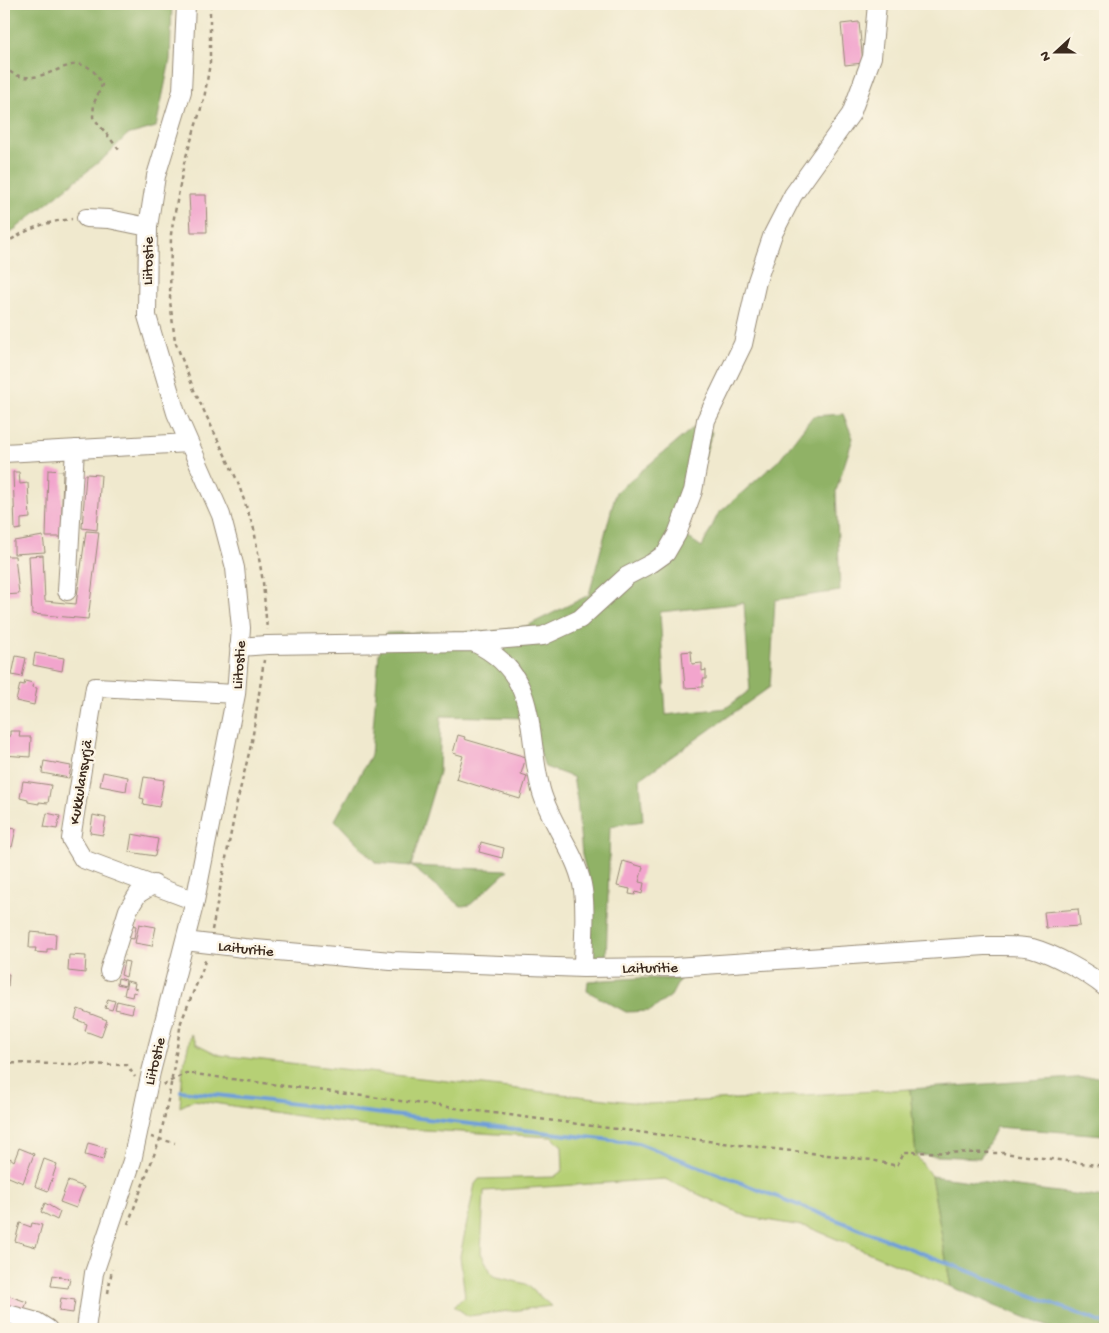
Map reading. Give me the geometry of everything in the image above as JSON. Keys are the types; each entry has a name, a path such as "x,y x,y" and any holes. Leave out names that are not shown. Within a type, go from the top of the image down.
{"street":[{"name":"Liitostie","path":"86,1329 94,1273 132,1161 151,1072 195,901 236,694 241,628 235,568 221,515 176,413 147,316 148,227 156,176 182,91 186,4"},
{"path":"239,647 473,642 543,636 580,619 627,576 652,563 666,553 678,534 693,491 706,420 743,344 757,281 773,234 793,195 851,114 872,57 877,4"},
{"path":"86,218 109,219 148,227"},
{"path":"4,453 189,443"},
{"path":"67,591 75,449"},
{"path":"473,642 489,650 509,667 522,689 527,707 541,789 550,815 566,844 582,883 584,897 583,968"},
{"name":"Kukkulansyrjä","path":"195,901 154,884 83,860 71,839 95,686 236,694"},
{"path":"109,971 128,910 138,894 154,884"},
{"name":"Laituritie","path":"185,941 391,961 583,968 674,967 985,946 1032,948 1076,968 1105,987"},
{"path":"4,1312 37,1322 48,1329"}],"path":[{"path":"127,1226 160,1138 182,1022 202,971 209,944 237,802 252,741 267,645 263,582 254,529 237,480 194,390 176,341 170,301 171,234 184,163 204,99 210,63 210,4"},
{"path":"4,66 16,75 35,78 74,64 88,65 96,72 102,85 94,103 93,117 120,152"},
{"path":"4,244 27,230 51,221 86,218"},
{"path":"4,1063 127,1065"},
{"path":"172,1080 186,1073 872,1160 897,1166 904,1152 1003,1154 1105,1166"},
{"path":"160,1138 175,1143"},
{"path":"107,1295 112,1268"}],"green space":[{"path":"4,4 172,4 170,60 156,127 127,135 105,157 4,238"},
{"path":"843,414 853,438 836,491 840,591 775,600 770,687 640,779 643,821 610,826 606,964 591,964 591,889 582,855 573,777 545,767 529,718 441,716 439,772 411,866 376,863 335,820 371,755 379,653 386,633 496,631 527,626 589,595 616,492 693,428 712,432 681,533 702,547 718,514 778,461 813,416","holes":["744,603 750,690 726,708 666,715 660,612"]},
{"path":"411,866 508,870 470,905 461,906"},
{"path":"640,978 680,979 671,996 650,1011 626,1012 587,991 588,981"},
{"path":"191,1034 197,1044 219,1055 649,1104 910,1089 916,1155 931,1176 951,1287 808,1227 748,1217 665,1179 484,1191 481,1253 493,1276 526,1284 551,1306 468,1316 454,1306 465,1296 460,1256 475,1184 479,1179 554,1177 563,1170 562,1146 552,1137 370,1127 194,1100 180,1107 183,1067"},
{"path":"1105,1076 1105,1135 996,1127 980,1158 916,1155 910,1089"},
{"path":"931,1176 1105,1198 1105,1329 1054,1329 951,1287"}],"building":[{"path":"859,22 863,63 845,65 841,24"},
{"path":"189,195 206,195 207,232 191,232"},
{"path":"48,470 63,471 61,537 46,537"},
{"path":"13,472 19,472 20,484 28,483 30,518 21,519 21,529 15,530"},
{"path":"86,474 101,475 97,530 82,528"},
{"path":"86,531 99,532 88,619 32,614 29,556 43,555 45,601 76,604"},
{"path":"43,536 45,552 14,554 14,541"},
{"path":"4,556 15,556 19,594 4,595"},
{"path":"691,651 692,664 702,663 702,671 706,670 706,679 703,679 703,687 685,688 682,652"},
{"path":"35,653 64,658 62,671 33,665"},
{"path":"16,656 26,658 22,677 12,675"},
{"path":"25,681 33,683 32,687 37,688 34,705 16,701 20,684 24,685"},
{"path":"10,731 20,731 19,737 31,737 30,757 4,755 4,736 10,736"},
{"path":"458,735 465,737 464,739 526,757 521,774 527,776 520,799 456,779 463,756 453,753"},
{"path":"44,761 71,766 69,778 42,773"},
{"path":"103,772 128,777 126,791 100,786"},
{"path":"144,777 164,780 159,807 143,804 144,799 140,798"},
{"path":"23,781 51,785 48,803 39,802 39,804 20,798"},
{"path":"47,813 60,816 57,829 44,827"},
{"path":"93,815 106,818 103,835 90,833"},
{"path":"4,827 16,829 12,847 4,845"},
{"path":"132,834 158,839 155,856 129,852"},
{"path":"481,842 504,848 502,858 479,852"},
{"path":"623,861 643,867 639,882 644,883 642,894 636,892 635,895 629,894 630,889 617,886"},
{"path":"1078,909 1080,926 1046,928 1044,912"},
{"path":"139,924 156,927 152,946 135,943"},
{"path":"131,925 136,926 134,939 128,938"},
{"path":"30,932 56,934 55,949 47,949 47,953 35,952 36,948 29,948"},
{"path":"69,955 86,956 85,973 68,971"},
{"path":"124,961 129,962 126,977 121,975"},
{"path":"4,974 9,974 8,986 4,986"},
{"path":"118,978 126,980 125,986 117,984"},
{"path":"127,981 135,983 134,988 137,989 136,993 133,992 132,997 124,995"},
{"path":"108,999 115,1001 112,1010 105,1008"},
{"path":"117,1001 134,1005 132,1013 115,1009"},
{"path":"78,1009 107,1020 101,1037 85,1031 87,1024 75,1019"},
{"path":"88,1143 106,1148 103,1160 85,1155"},
{"path":"19,1148 34,1154 23,1183 4,1175 10,1158 14,1161"},
{"path":"44,1159 57,1164 48,1191 35,1186"},
{"path":"68,1181 84,1187 76,1208 60,1202"},
{"path":"45,1203 60,1212 57,1220 41,1212"},
{"path":"20,1223 31,1227 32,1223 42,1225 36,1247 15,1241"},
{"path":"53,1275 70,1279 68,1288 51,1286"},
{"path":"4,1294 27,1302 22,1315 4,1308"},
{"path":"61,1298 75,1300 73,1313 59,1311"}],"waterway":[{"path":"181,1091 638,1143 1105,1324"}]}
